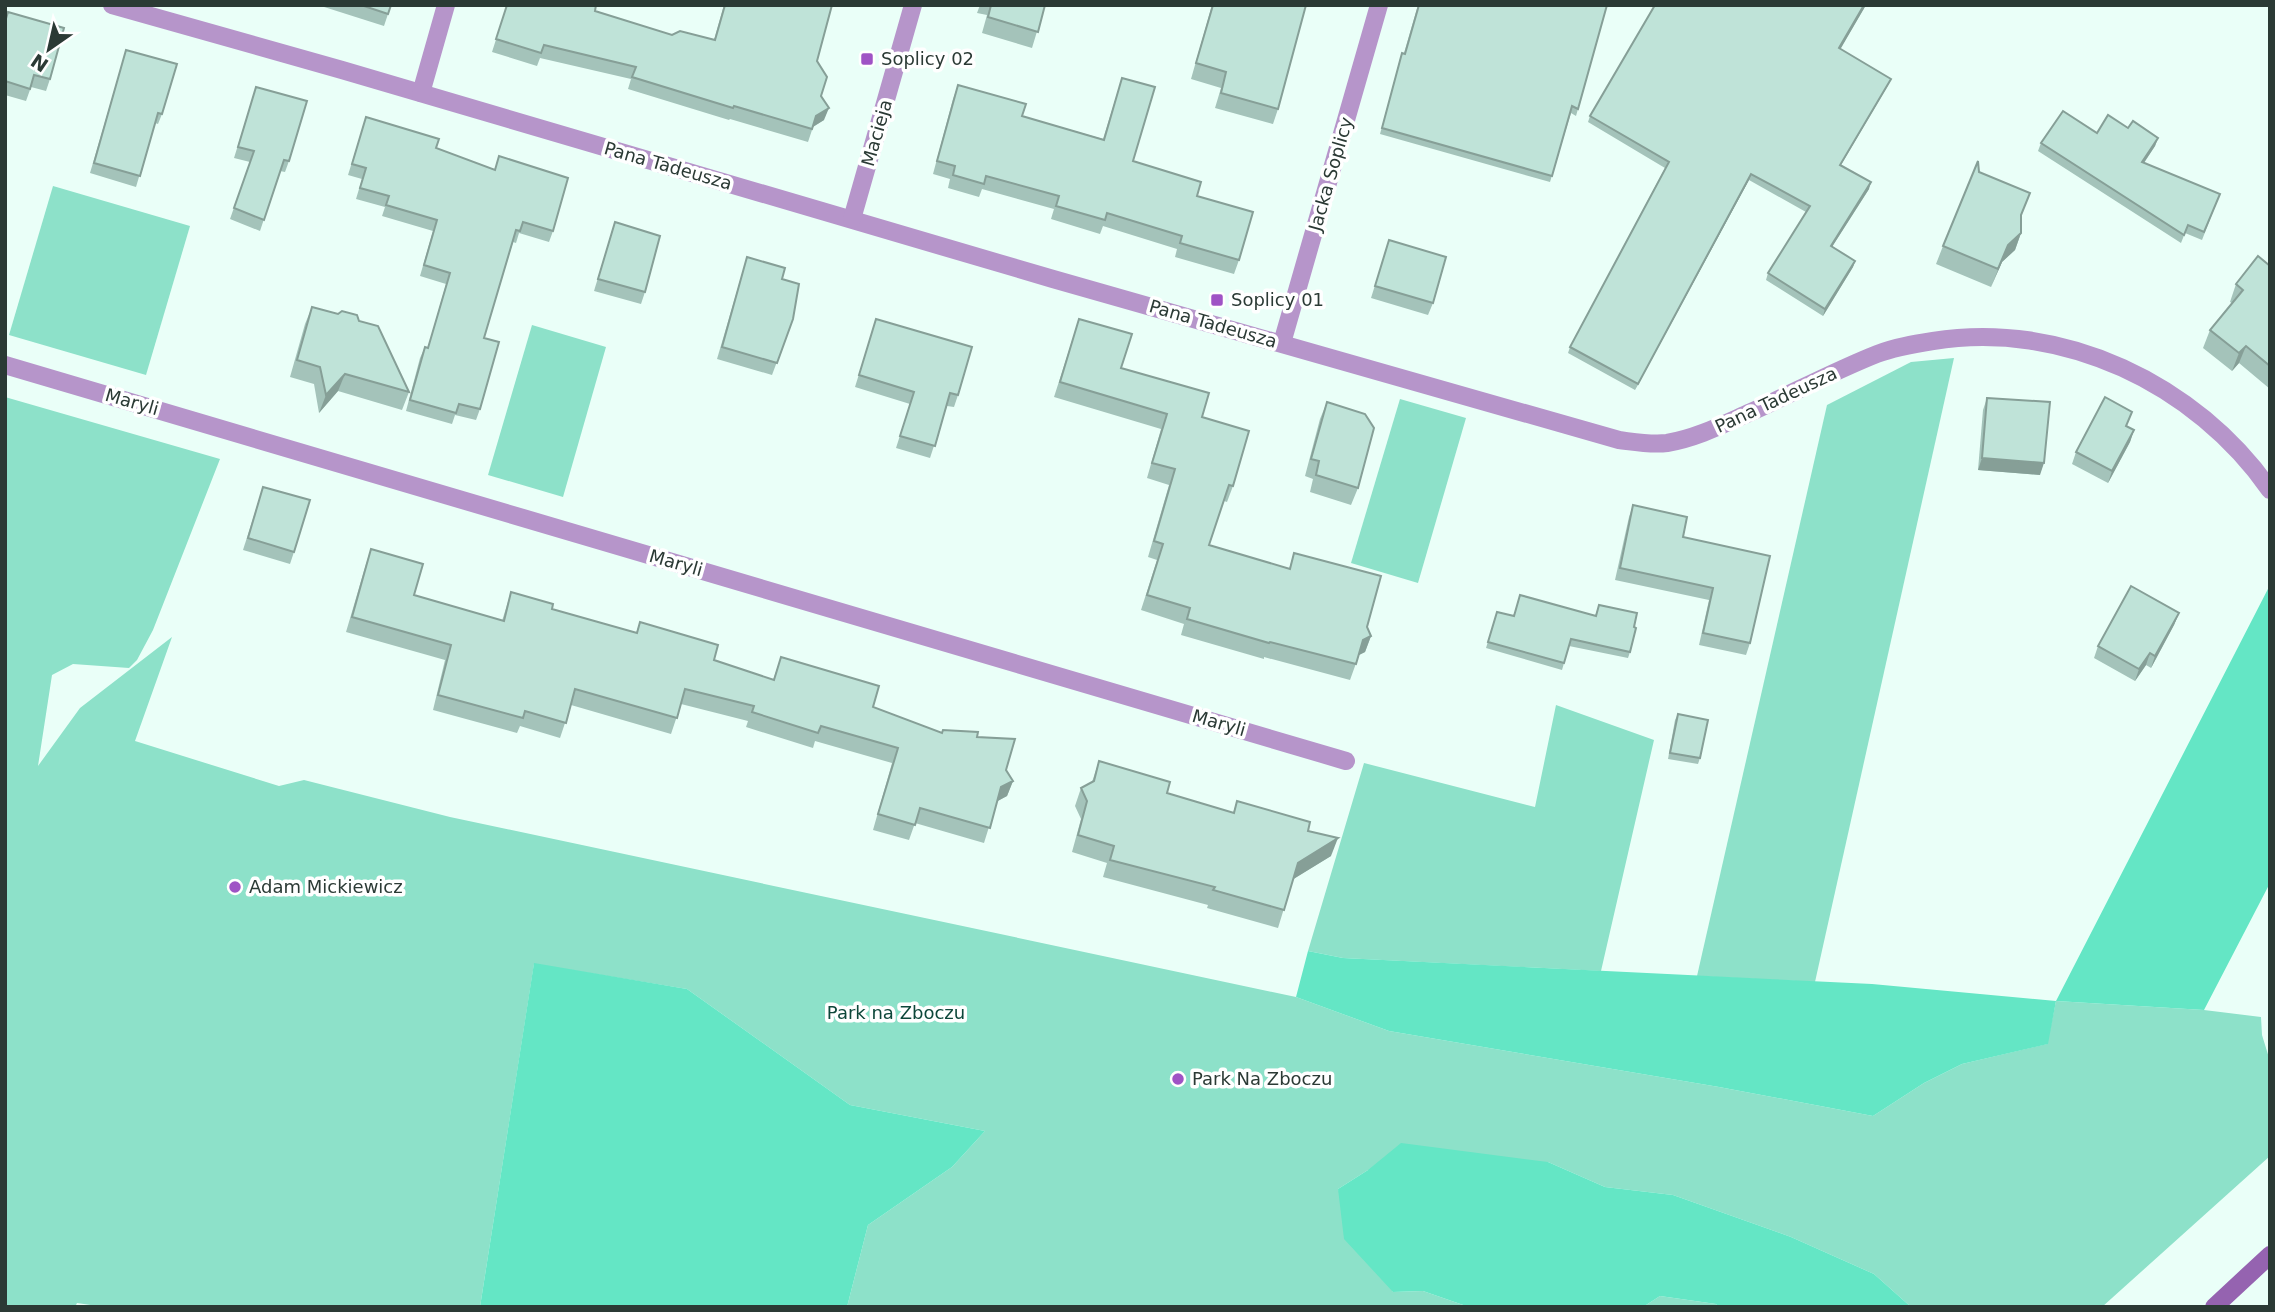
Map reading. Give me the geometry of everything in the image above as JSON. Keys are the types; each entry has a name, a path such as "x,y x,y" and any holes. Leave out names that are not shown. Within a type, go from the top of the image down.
{"main road":[{"path":"2214,1307 2270,1255"}],"street":[{"name":"Pana Tadeusza","path":"112,5 1619,440 1665,443 1700,435 1898,347 1968,336 2022,338 2051,344 2112,363 2161,388 2223,435 2252,465 2270,490"},
{"path":"421,93 446,5"},
{"name":"Macieja","path":"852,219 913,5"},
{"name":"Jacka Soplicy","path":"1282,343 1380,5"},
{"name":"Maryli","path":"5,365 1346,761"}],"green space":[{"path":"53,186 190,226 146,375 9,335"},
{"path":"532,325 606,347 563,497 488,475"},
{"path":"1954,358 1815,982 1697,976 1827,405 1911,362"},
{"name":"Park na Zboczu","path":"5,397 220,459 153,630 137,660 129,668 73,664 52,675 38,766 80,708 172,637 135,741 279,786 304,780 450,817 1296,997 1389,1031 1873,1116 1924,1083 1962,1064 2047,1044 2056,1001 2204,1010 2261,1017 2262,1035 2270,1061 2270,1156 2102,1307 1911,1307 1874,1274 1791,1237 1673,1195 1605,1187 1548,1162 1368,1170 1338,1189 1393,1292 1423,1291 1469,1307 847,1307 868,1225 952,1167 985,1131 850,1105 687,989 534,964 480,1307 104,1307 77,1303 75,1307 5,1307"},
{"path":"1400,399 1466,418 1418,583 1351,563"},
{"path":"2270,585 2270,883 2204,1010 2056,1001"},
{"path":"1556,705 1654,740 1601,971 1343,958 1308,951 1364,763 1535,807"},
{"path":"1308,951 1343,958 1872,984 2056,1001 2048,1044 1962,1064 1924,1083 1873,1116 1389,1031 1296,997"},
{"path":"534,963 687,989 850,1105 985,1131 952,1167 868,1225 847,1307 480,1307"},
{"path":"1401,1143 1548,1162 1605,1187 1673,1195 1791,1237 1874,1274 1911,1307 1718,1307 1716,1304 1660,1296 1643,1307 1469,1307 1423,1291 1393,1292 1344,1239 1338,1189 1368,1170"},
{"path":"1660,1296 1716,1304 1718,1307 1643,1307"}],"building":[{"path":"361,5 391,5 388,14"},
{"path":"507,5 596,5 595,11 672,35 680,31 715,40 725,5 832,5 817,61 827,77 821,96 829,108 816,116 812,129 632,77 636,67 544,45 541,53 496,39"},
{"path":"991,5 1045,5 1038,32 988,17"},
{"path":"1213,5 1306,5 1278,109 1221,93 1226,72 1196,63"},
{"path":"1419,5 1607,5 1578,109 1572,106 1552,176 1382,128 1402,53 1405,54"},
{"path":"1655,5 1864,5 1839,48 1891,79 1840,165 1871,182 1831,246 1855,261 1825,309 1768,273 1810,206 1751,174 1638,384 1570,347 1669,162 1590,116"},
{"path":"8,12 64,28 50,79 34,75 30,89 5,81 5,22"},
{"path":"126,50 177,64 162,114 158,113 140,176 94,163"},
{"path":"1122,78 1155,87 1133,161 1201,182 1197,196 1253,212 1239,260 1180,243 1182,236 1107,213 1105,220 1056,206 1059,196 986,176 984,184 953,175 955,166 937,161 958,85 1026,104 1022,116 1104,140"},
{"path":"256,87 307,101 289,161 284,160 264,220 234,208 254,151 238,147"},
{"path":"2063,111 2097,133 2108,115 2128,128 2133,121 2158,138 2142,162 2220,194 2204,232 2188,225 2184,235 2041,143"},
{"path":"366,117 439,139 436,148 495,170 499,156 568,178 553,231 523,222 520,231 516,230 484,338 499,342 480,409 459,404 456,413 410,400 450,273 424,265 437,220 386,205 389,196 360,188 366,168 352,164"},
{"path":"1978,161 1979,172 2030,193 2021,215 2021,233 2008,245 1998,269 1943,246"},
{"path":"615,222 660,236 645,292 598,279"},
{"path":"1389,240 1446,257 1433,303 1375,286"},
{"path":"2258,256 2270,266 2270,366 2246,346 2239,353 2210,330 2243,290 2236,284"},
{"path":"747,257 785,268 782,279 799,284 793,319 777,363 722,347"},
{"path":"312,307 338,314 342,311 357,315 359,321 378,326 409,392 345,374 326,395 320,367 297,360"},
{"path":"876,319 972,347 958,395 950,393 935,446 900,436 914,392 859,375"},
{"path":"1079,319 1132,334 1121,368 1209,393 1202,417 1249,431 1233,486 1229,485 1209,545 1290,569 1294,553 1381,576 1367,627 1371,636 1363,640 1356,664 1187,619 1190,608 1147,595 1163,544 1154,541 1175,469 1152,463 1167,414 1060,382"},
{"path":"2105,397 2132,412 2126,426 2134,430 2112,471 2076,452"},
{"path":"1987,398 2050,402 2044,463 1982,458"},
{"path":"1327,402 1365,414 1374,428 1358,488 1316,475 1319,461 1311,459"},
{"path":"263,487 310,500 294,552 248,538"},
{"path":"1633,505 1687,517 1683,537 1770,556 1750,643 1703,633 1713,588 1620,568"},
{"path":"371,549 423,564 414,595 504,621 511,592 553,604 552,609 637,633 640,622 718,645 714,660 774,680 781,657 879,686 873,707 942,733 943,730 978,732 977,737 1015,739 1006,770 1013,781 1001,787 990,828 920,808 915,825 878,814 898,748 821,726 818,733 752,712 754,706 685,689 677,718 575,689 566,723 525,711 523,718 438,695 451,645 352,617"},
{"path":"2131,586 2179,613 2155,656 2150,653 2139,669 2098,646"},
{"path":"1520,595 1596,616 1599,605 1637,613 1630,652 1571,639 1564,663 1488,642 1497,612 1514,616"},
{"path":"1678,714 1708,720 1700,758 1670,753"},
{"path":"1099,761 1170,782 1167,793 1234,813 1237,801 1310,822 1308,831 1338,838 1298,863 1284,910 1213,890 1215,887 1110,860 1114,846 1078,835 1087,801 1081,788 1094,781"}],"place":[{"name":"Soplicy 02","path":"867,59"},
{"name":"Soplicy 01","path":"1217,300"},
{"name":"Adam Mickiewicz","path":"235,887"},
{"name":"Park Na Zboczu","path":"1178,1079"}]}
